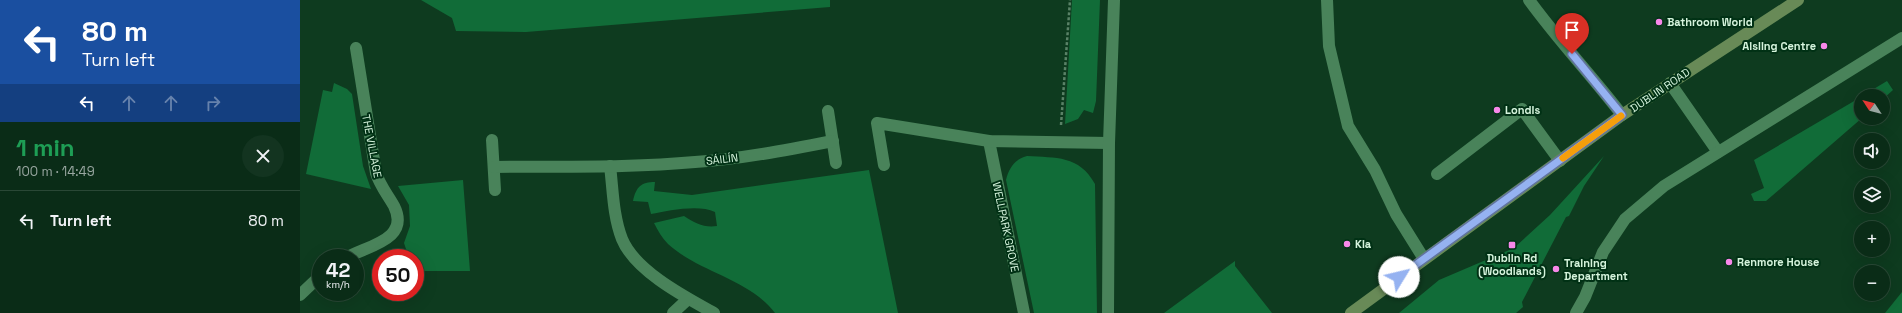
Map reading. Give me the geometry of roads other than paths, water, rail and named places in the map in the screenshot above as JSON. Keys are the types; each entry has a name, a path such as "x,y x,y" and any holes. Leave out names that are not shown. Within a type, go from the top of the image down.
{"main road":[{"name":"DUBLIN ROAD","path":"1351,313 1622,115 1798,0"}],"street":[{"path":"1108,313 1109,143 1114,0"},
{"path":"1327,0 1328,46 1348,126 1376,170 1396,214 1424,259"},
{"path":"1529,0 1553,32 1622,115"},
{"path":"1576,313 1585,297 1603,252 1625,219 1664,186 1902,38"},
{"name":"THE VILLAGE","path":"356,48 376,173 380,185 394,206 398,220 394,231 389,238 364,250"},
{"path":"1670,83 1718,152"},
{"path":"1437,174 1522,109 1560,161"},
{"path":"828,111 836,163"},
{"path":"884,165 877,124 988,141 1109,143"},
{"path":"492,140 495,190"},
{"name":"SÁILÍN","path":"494,167 610,166 696,162 765,154 833,141"},
{"name":"WELLPARK GROVE","path":"988,141 1024,313"},
{"path":"610,166 614,205 622,241 639,263 688,299 714,313"},
{"path":"300,294 312,283"},
{"path":"673,313 688,299"}],"place":[{"name":"Bathroom World","path":"1659,22"},
{"name":"Aisling Centre","path":"1824,46"},
{"name":"Londis","path":"1497,110"},
{"name":"Kia","path":"1347,244"},
{"name":"Dublin Rd (Woodlands)","path":"1512,245"},
{"name":"Renmore House","path":"1729,262"},
{"name":"Training Department","path":"1556,269"}]}
